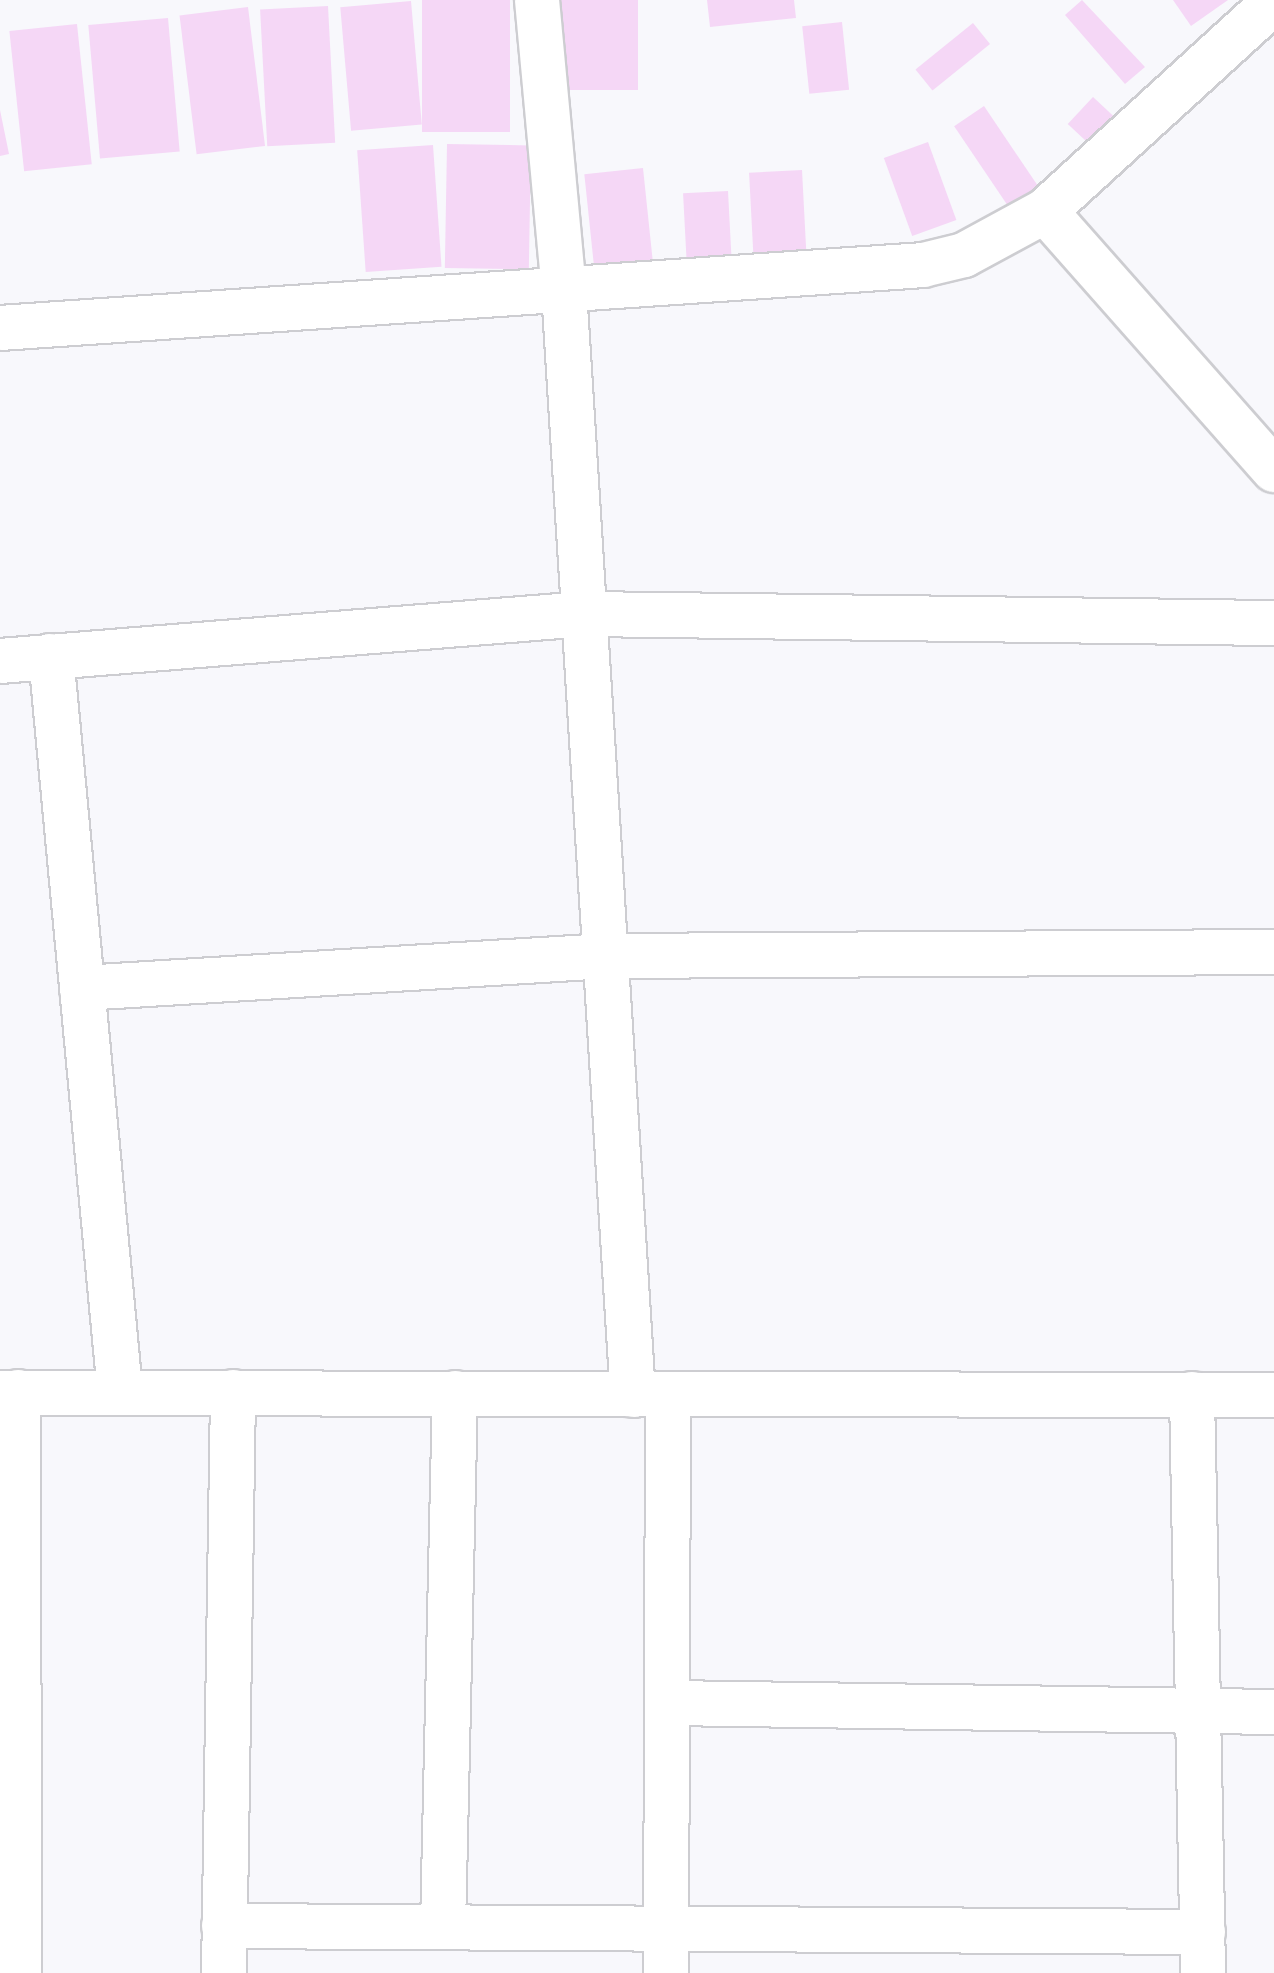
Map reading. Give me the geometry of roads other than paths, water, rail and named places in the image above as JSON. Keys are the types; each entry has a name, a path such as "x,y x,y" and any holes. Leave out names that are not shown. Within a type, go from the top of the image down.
{"street":[{"path":"537,0 564,290 606,956 650,1395 669,1703 666,1973"},
{"path":"0,328 923,265 964,255 1045,211 1274,2"},
{"path":"1045,211 1274,470"},
{"path":"0,661 584,614 1274,623"},
{"path":"51,656 120,1392"},
{"path":"82,988 606,956 1274,952"},
{"path":"19,1973 9,1695 9,1392 1274,1395"},
{"path":"224,1973 233,1392"},
{"path":"443,1927 455,1393"},
{"path":"224,1926 666,1929 1203,1953 1192,1394"},
{"path":"669,1703 1274,1712"}]}
